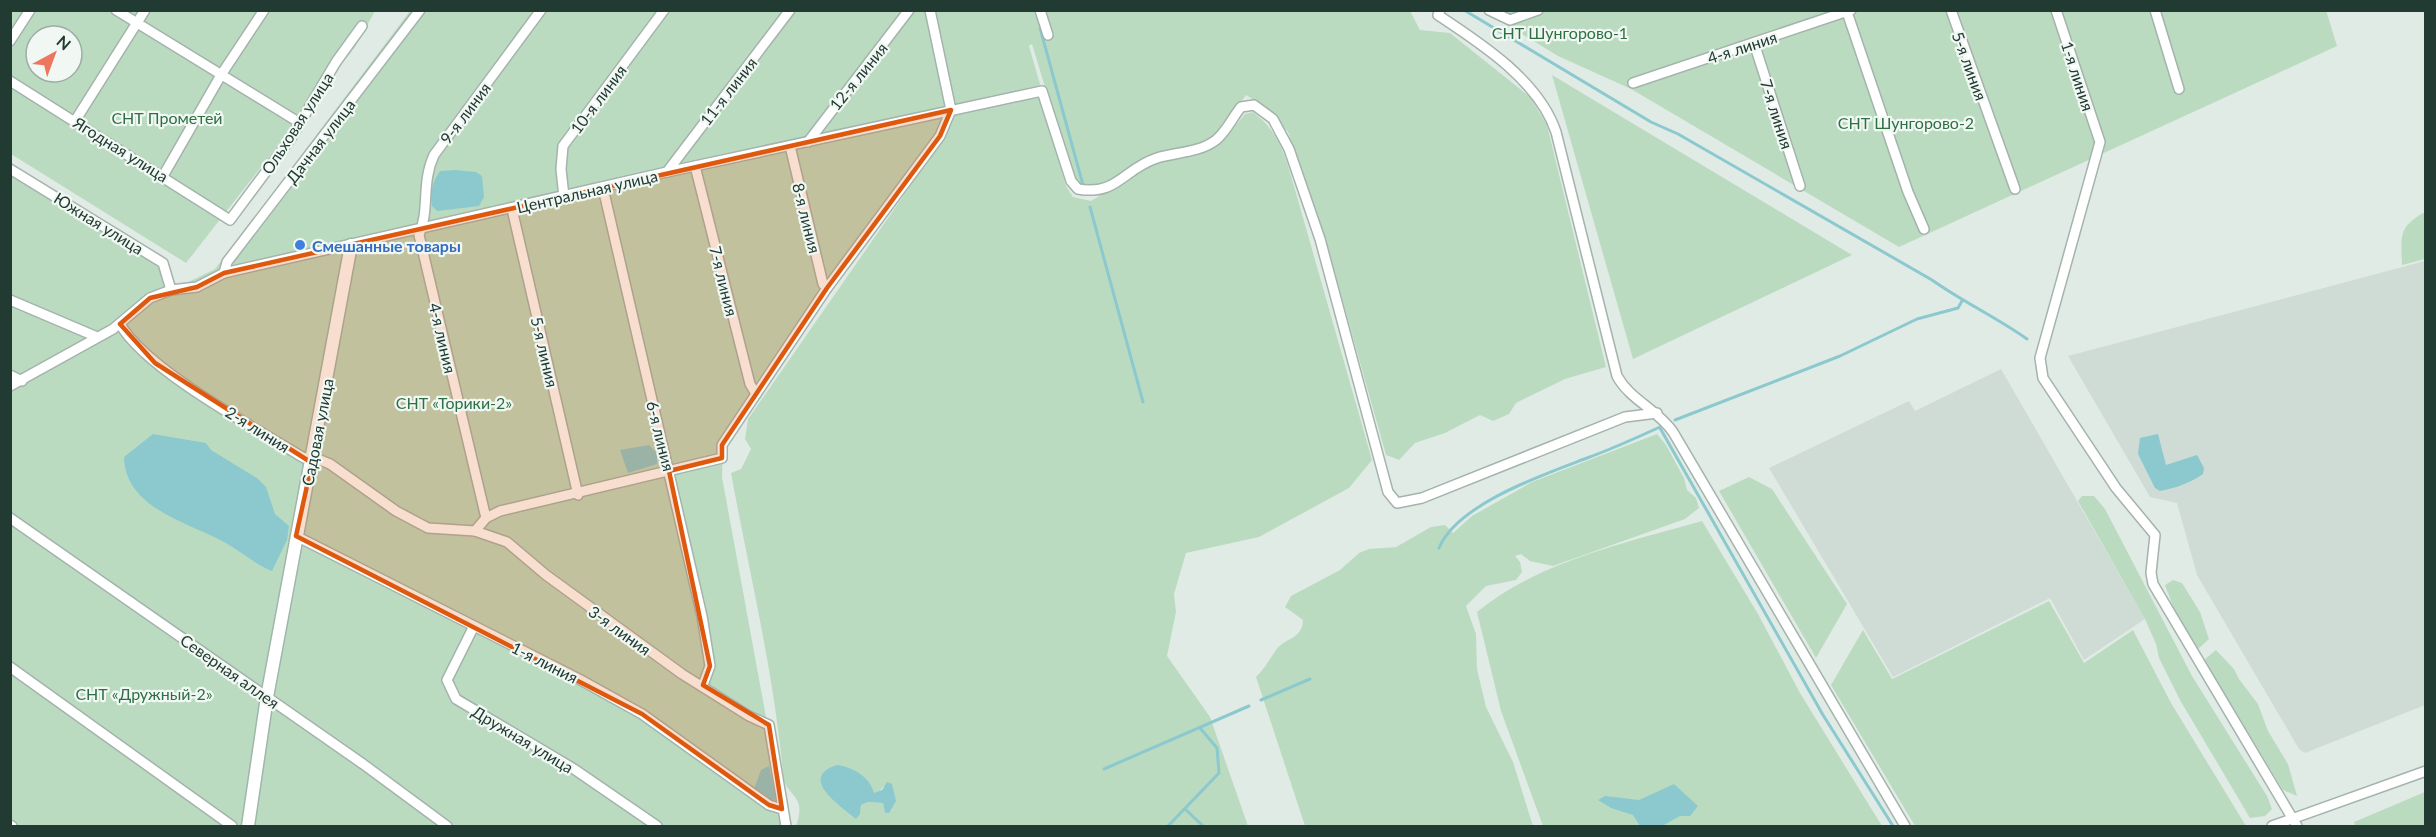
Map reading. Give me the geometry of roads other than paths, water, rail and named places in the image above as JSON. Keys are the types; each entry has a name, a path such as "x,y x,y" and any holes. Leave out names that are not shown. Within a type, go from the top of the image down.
{"street":[{"path":"10,41 30,10"},
{"path":"116,10 300,123"},
{"path":"75,121 145,10"},
{"path":"164,176 222,75 264,10"},
{"name":"Дачная улица","path":"224,273 227,262 420,10"},
{"name":"9-я линия","path":"422,228 425,180 434,155 541,10"},
{"name":"10-я линия","path":"564,197 561,169 563,146 664,10"},
{"name":"11-я линия","path":"667,172 790,10"},
{"name":"12-я линия","path":"808,142 811,134 909,10"},
{"path":"475,531 486,518 500,511 578,495 722,458 723,445 827,288 940,136 951,110 930,10"},
{"path":"1041,10 1048,35"},
{"path":"1440,10 1438,15 1468,35 1532,89 1548,111 1556,132 1617,376 1625,390 1658,413 1673,432 1905,826"},
{"path":"1489,10 1505,19 1536,11"},
{"name":"5-я линия","path":"1951,10 2014,189"},
{"name":"1-я линия","path":"2056,10 2100,142 2040,358 2043,378 2097,461 2155,535 2151,573 2153,584 2295,823"},
{"path":"2155,10 2179,89"},
{"path":"1849,11 1908,192 1923,229"},
{"name":"4-я линия","path":"1633,83 1849,11"},
{"name":"Ольховая улица","path":"230,220 300,123 336,62 362,26"},
{"name":"7-я линия","path":"1754,43 1800,186"},
{"name":"Ягодная улица","path":"10,81 164,176 230,220"},
{"name":"Центральная улица","path":"10,386 120,324 150,298 171,290 197,287 224,273 667,172 1042,91 1071,181 1078,189 1092,192 1103,191 1125,174 1156,158 1200,149 1214,142 1225,132 1241,107 1254,105 1264,110 1282,133 1320,239 1388,492 1397,503 1422,498 1624,417 1658,413"},
{"name":"8-я линия","path":"790,146 824,284 827,288"},
{"name":"7-я линия","path":"695,166 750,384 756,394"},
{"name":"Южная улица","path":"10,169 163,263 171,290"},
{"name":"6-я линия","path":"603,188 702,616 710,666 703,684"},
{"name":"5-я линия","path":"512,208 578,495"},
{"name":"4-я линия","path":"422,228 419,235 486,518"},
{"name":"Садовая улица","path":"249,826 267,697 351,245"},
{"path":"10,300 98,337"},
{"name":"2-я линия","path":"120,324 155,363 304,458 313,457 330,464 396,512 428,528 475,531"},
{"path":"10,375 22,381"},
{"name":"Северная аллея","path":"10,518 447,826"},
{"name":"3-я линия","path":"475,531 507,542 609,623 682,674 703,684 749,716 769,724 782,808"},
{"name":"1-я линия","path":"296,536 642,714 769,805 782,808"},
{"name":"Дружная улица","path":"474,626 447,680 456,699 574,769 657,826"},
{"path":"10,667 232,826"},
{"path":"2272,826 2295,823 2426,771"},
{"path":"782,808 786,826"}],"water":[{"path":"440,171 476,172 482,176 484,197 479,206 437,211 431,201 435,179"},
{"path":"153,434 206,443 211,450 257,478 266,487 275,514 289,526 287,540 272,571 224,542 160,511 135,489 127,474 124,457"},
{"path":"2158,434 2166,465 2197,455 2204,468 2203,474 2188,483 2172,488 2160,491 2155,488 2138,454 2140,438"},
{"path":"649,445 657,453 657,464 628,473 620,450"},
{"path":"837,765 860,774 869,782 874,793 882,790 887,782 892,784 896,801 889,813 885,813 883,803 868,802 861,805 860,814 856,819 833,800 821,784 821,777"},
{"path":"769,766 776,798 774,802 754,789 761,770"},
{"path":"1674,784 1698,806 1690,816 1680,816 1662,826 1640,826 1633,815 1611,808 1598,800 1605,796 1639,800"}],"waterway":[{"path":"1464,10 1651,122 1678,134 1932,280 2027,339"},
{"path":"1040,28 1083,185"},
{"path":"1090,207 1143,402"},
{"path":"1675,420 1840,356 1917,319 1958,308 1962,301"},
{"path":"1439,548 1449,532 1464,518 1504,492 1660,427"},
{"path":"1660,428 1823,715 1893,826"},
{"path":"1261,700 1310,679"},
{"path":"1104,769 1249,706"},
{"path":"1168,826 1219,773 1217,748 1200,728"},
{"path":"1185,809 1203,826"}],"place":[{"name":"Смешанные товары","path":"300,245"}],"park label":[{"name":"СНТ Шунгорово-1","path":"1560,32"},
{"name":"СНТ Прометей","path":"167,117"},
{"name":"СНТ Шунгорово-2","path":"1906,122"},
{"name":"СНТ «Торики-2»","path":"454,402"},
{"name":"СНТ «Дружный-2»","path":"144,693"}]}
